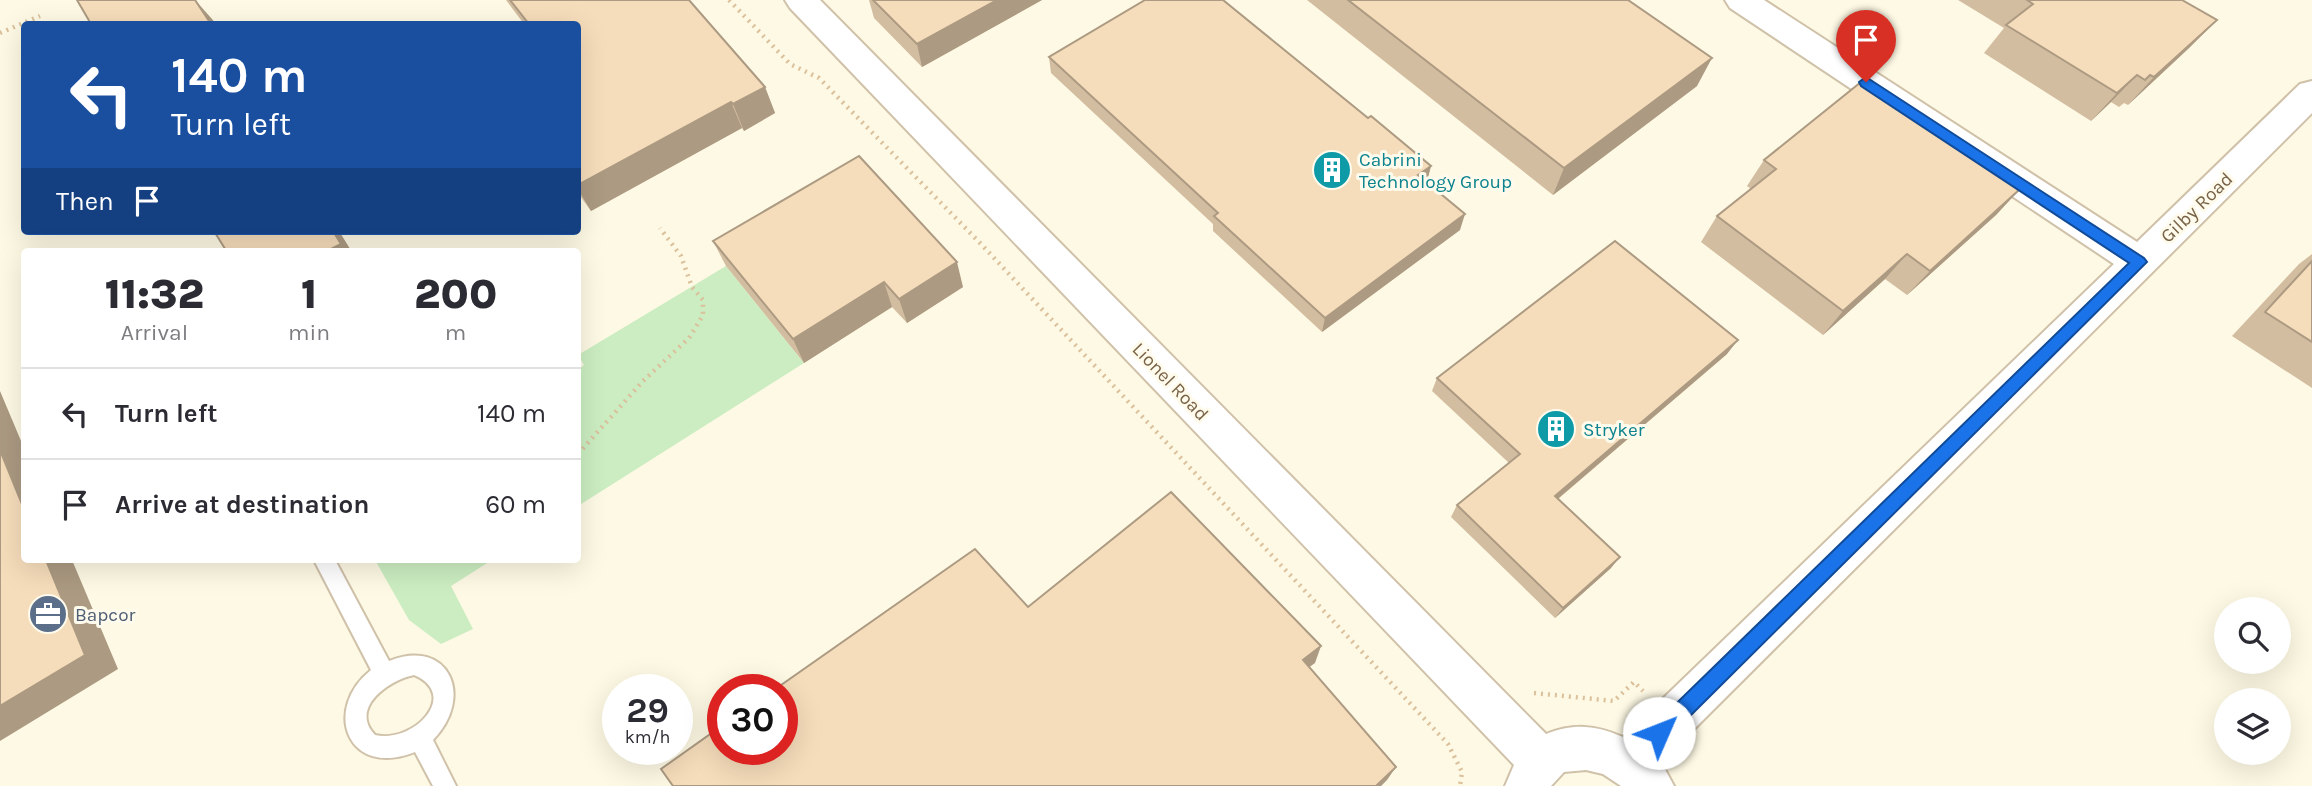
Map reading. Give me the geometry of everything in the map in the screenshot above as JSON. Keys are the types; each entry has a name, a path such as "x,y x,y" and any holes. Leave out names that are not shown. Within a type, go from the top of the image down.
{"street":[{"name":"Lionel Road","path":"801,0 1535,774"},
{"path":"1741,0 2139,262"},
{"name":"Gilby Road","path":"1640,774 1674,719 2312,93"},
{"path":"1535,774 1560,750 1583,746 1608,751 1640,774"}],"lane":[{"path":"326,563 384,673"},
{"path":"414,664 428,667 438,674 444,685 445,698 436,720 420,738 405,746 389,749 374,747 363,739 357,726 359,705 371,684 384,673 399,666 414,664"},
{"path":"420,738 445,786"}],"path":[{"path":"729,0 790,64 819,78 981,243 1448,744 1462,772 1460,786"},
{"path":"28,21 40,16"},
{"path":"0,33 21,24"},
{"path":"581,451 643,381 689,338 703,315 703,300 692,287 681,256 660,228"},
{"path":"1525,685 1534,693 1614,701 1634,682 1674,719"}],"green space":[{"path":"726,266 804,363 581,504 581,368 584,365 581,353"},
{"path":"377,563 487,563 451,586 473,629 441,644 409,620"}],"building":[{"path":"77,0 195,0 209,21 89,21"},
{"path":"510,0 689,0 765,87 733,104 731,102 581,183 581,21 527,21"},
{"path":"873,0 997,0 917,44"},
{"name":"Cabrini Technology Group","path":"1145,0 1223,0 1431,166 1418,175 1465,214 1325,318 1214,216 1218,213 1049,57"},
{"path":"1348,0 1628,0 1712,58 1564,168"},
{"path":"2027,0 2182,0 2217,20 2154,77 2150,75 2145,80 2137,75 2117,93 2006,25 2033,4"},
{"path":"1861,82 2020,189 1930,271 1907,254 1843,311 1717,216 1776,169 1764,160"},
{"path":"859,156 957,262 899,299 884,282 793,339 713,241"},
{"path":"216,235 335,235 341,244 333,248 225,248"},
{"name":"Stryker","path":"1615,241 1738,340 1555,496 1620,557 1563,608 1457,505 1520,454 1437,378"},
{"path":"2312,261 2312,342 2265,312"},
{"path":"0,450 21,502 21,563 47,563 85,655 0,706"},
{"path":"1171,492 1321,646 1303,660 1396,767 1376,786 673,786 661,769 667,765 693,765 693,746 707,736 707,765 798,765 797,674 975,549 1028,607"}],"place":[{"name":"Cabrini Technology Group","path":"1332,170"},
{"name":"Stryker","path":"1556,429"},
{"name":"Bapcor","path":"48,614"}],"route":[{"path":"1659,733 2139,262 1866,82"}]}
